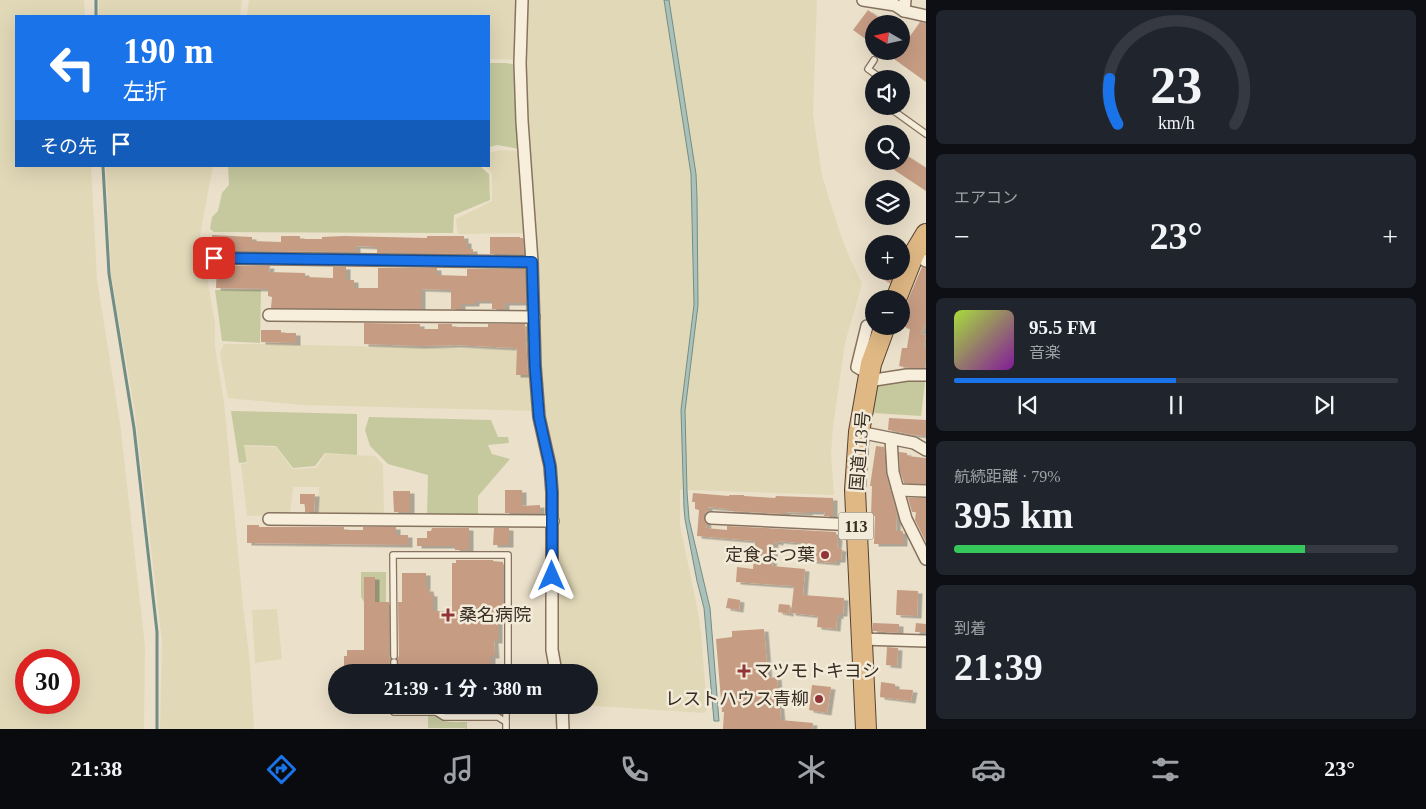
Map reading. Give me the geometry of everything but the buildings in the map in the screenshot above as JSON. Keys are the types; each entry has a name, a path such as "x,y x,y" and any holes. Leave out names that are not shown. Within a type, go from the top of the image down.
{"highway":[{"path":"901,290 920,258 926,234"},
{"name":"国道113号","path":"866,729 854,490 859,432 875,335"}],"street":[{"path":"522,0 520,63 522,121 532,262 535,366 539,417 550,466 553,521 552,650 555,664"},
{"path":"863,0 904,6 926,16"},
{"path":"214,258 532,262"},
{"path":"270,315 534,317"},
{"path":"868,377 926,375"},
{"path":"859,432 914,443 926,450"},
{"path":"891,439 893,472 906,519 924,554"},
{"path":"898,490 926,491"},
{"path":"269,518 553,521"},
{"path":"711,518 856,525"},
{"path":"861,639 926,641"},
{"path":"562,714 563,729"}],"lane":[{"path":"869,70 868,69 874,60"},
{"path":"899,115 926,134"},
{"path":"394,664 393,555 508,555 508,664"},
{"path":"439,714 444,718 498,718 506,726"}],"shaded area":[{"path":"0,0 84,0 85,15 15,15 15,167 91,167 97,280 120,423 145,646 144,729 0,729"},
{"path":"99,0 242,0 240,15 99,15"},
{"path":"249,0 517,0 518,60 490,59 490,15 247,15"},
{"path":"526,0 817,0 813,113 822,176 839,230 862,284 845,343 833,427 831,453 834,495 680,490 680,525 701,632 707,709 705,713 598,706 598,664 559,664 525,124"},
{"path":"500,150 519,151 525,233 458,234 456,219 492,201 492,173 485,167 490,167 490,153"},
{"path":"106,167 213,167 200,235 215,324 215,347 224,402 250,663 254,729 160,729 162,641 135,412 111,274"},
{"path":"224,344 532,350 536,411 301,405 228,398 220,353"},
{"path":"244,446 276,447 292,469 316,468 326,454 375,456 383,465 384,515 318,515 319,487 293,487 290,514 247,516 241,464 248,463"},
{"path":"277,609 282,659 255,663 252,610"}],"green space":[{"path":"490,63 506,63 517,65 519,149 497,145 490,147"},
{"path":"228,167 481,167 489,174 490,200 454,215 453,233 214,232 210,229 212,217 218,211 222,193 229,185"},
{"path":"215,290 261,290 260,343 222,341"},
{"path":"911,380 925,382 921,416 873,413 879,383"},
{"path":"231,411 357,414 357,455 325,453 315,466 293,468 276,446 244,445 247,462 239,463"},
{"path":"369,417 491,420 498,437 508,437 509,443 488,445 492,454 510,459 478,496 478,516 427,517 428,475 388,464 370,446 365,430"},
{"path":"361,572 386,572 386,602 364,602 361,597"},
{"path":"435,714 445,721 467,722 467,729 428,728 428,716"}],"water":[{"path":"664,0 669,0 696,174 698,305 685,411 687,492 689,519 710,608 719,721 714,721 704,608 697,581 684,508 681,410 694,305 691,174"}],"waterway":[{"path":"96,0 96,15"},
{"path":"103,167 109,274 134,428 157,632 157,729"}],"place":[{"name":"定食よつ葉","path":"825,555"},
{"name":"桑名病院","path":"448,615"},
{"name":"マツモトキヨシ","path":"744,671"},
{"name":"レストハウス青柳","path":"819,699"}],"route":[{"path":"214,258 532,262 535,366 539,417 550,466 552,492 552,576"}]}
